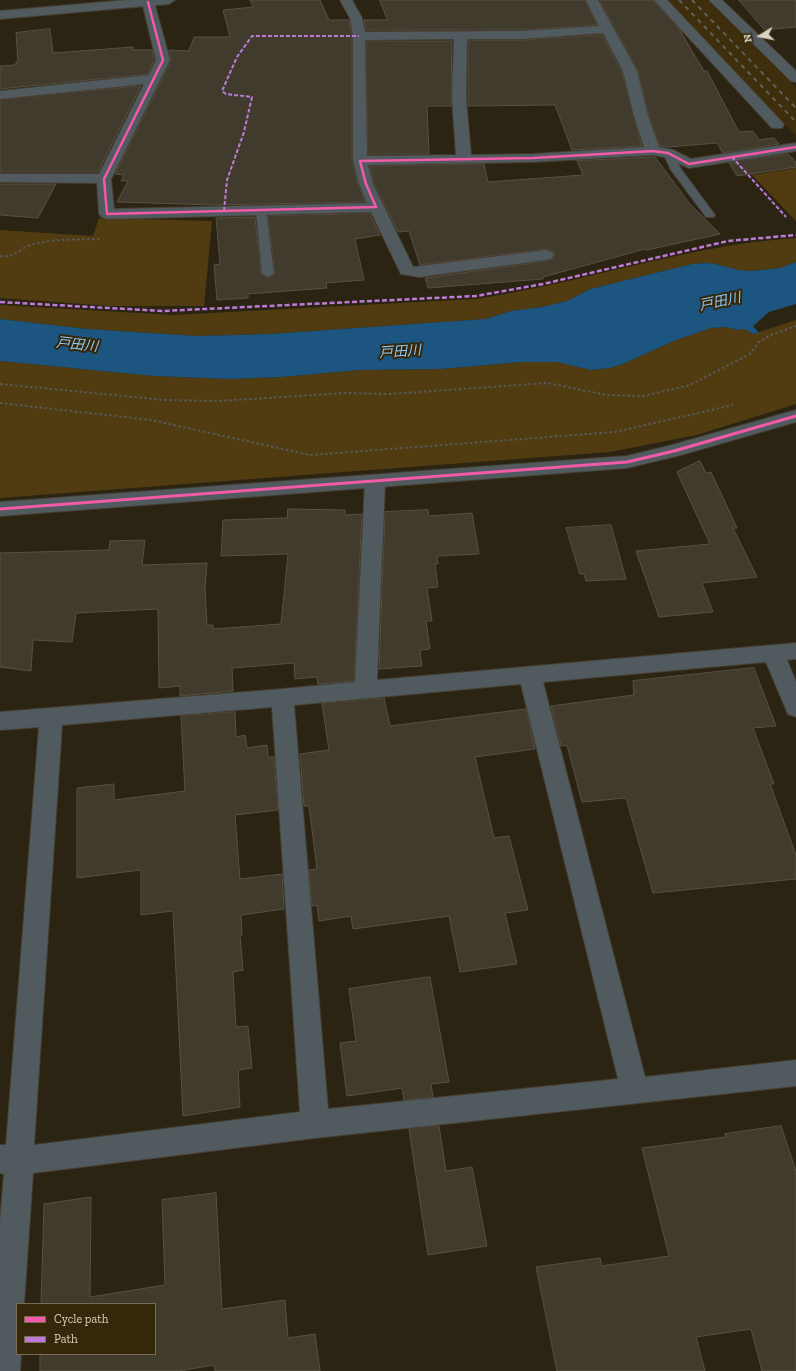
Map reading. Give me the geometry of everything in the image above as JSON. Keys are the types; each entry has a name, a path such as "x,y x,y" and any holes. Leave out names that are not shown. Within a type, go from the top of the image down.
{"street":[{"path":"0,15 169,0"},
{"path":"346,0 356,18 359,36 360,162 366,184 407,271 419,272 546,255"},
{"path":"592,0 630,71 641,116 661,152"},
{"path":"660,0 777,125"},
{"path":"715,0 796,78"},
{"path":"148,2 163,60 104,179 107,214 376,207"},
{"path":"359,36 522,36 608,28"},
{"path":"461,36 458,76 460,132 464,159"},
{"path":"0,95 153,79"},
{"path":"360,162 534,158 661,152 688,164 796,147"},
{"path":"0,178 104,179"},
{"path":"0,509 627,462 674,451 796,416"},
{"path":"366,689 375,482"},
{"path":"0,721 282,698 366,689 796,651"},
{"path":"774,653 796,708"},
{"path":"530,675 635,1091"},
{"path":"282,698 315,1124"},
{"path":"4,1371 9,1160 51,716"},
{"path":"9,1160 315,1124 635,1091 796,1072"}],"lane":[{"path":"661,152 710,215"},
{"path":"261,210 268,274"}],"path":[{"path":"0,256 8,257 26,247 46,242 100,239"},
{"path":"0,384 188,401 218,401 346,393 398,393 547,384 607,395 644,396 690,385 750,354 759,342 771,335 796,326"},
{"path":"0,403 151,420 310,455 615,432 739,404"}],"shaded area":[{"path":"666,0 707,0 796,87 796,136"},
{"path":"796,168 796,221 752,175"},
{"path":"99,218 212,221 204,306 111,306 0,298 0,230 93,236"},
{"path":"796,238 796,262 780,268 749,271 711,263 692,264 590,289 567,301 542,307 511,311 486,319 270,334 198,336 87,329 0,319 0,305 173,315 476,299 556,284 715,248"},
{"path":"796,320 796,404 697,435 610,452 0,498 0,361 154,376 229,379 282,377 359,370 441,369 521,362 557,362 592,370 610,368 623,364 676,340 711,328 726,327 738,330 745,329 753,334"}],"water":[{"name":"戸田川","path":"796,262 796,304 769,312 753,326 759,333 753,334 745,329 738,330 726,327 711,328 676,340 623,364 610,368 591,370 557,362 521,362 441,369 359,370 282,377 229,379 154,376 0,361 0,319 87,329 198,336 270,334 486,319 511,311 542,307 567,301 590,289 692,264 711,263 739,270 750,271 780,268"}],"building":[{"path":"250,0 320,0 329,20 349,20 352,36 352,161 358,184 365,202 214,205 117,202 128,181 121,181 124,175 115,174 171,61 169,50 189,51 194,37 230,37 223,10 253,7"},
{"path":"380,0 585,0 597,25 522,30 366,30 364,20 387,20"},
{"path":"600,0 653,0 679,29 704,71 707,71 739,132 753,131 759,140 774,138 779,144 723,153 717,143 668,147 660,146 649,116 638,71"},
{"path":"739,0 796,0 796,27 765,30"},
{"path":"50,29 53,53 133,47 133,50 152,50 154,60 148,74 0,89 0,66 16,65 16,62 18,62 16,33"},
{"path":"602,35 622,72 642,146 572,150 555,105 468,106 468,40 522,40"},
{"path":"367,41 452,41 451,106 427,106 429,154 368,154"},
{"path":"141,86 98,172 0,172 0,100"},
{"path":"788,154 796,162 796,167 737,176 729,163"},
{"path":"655,157 690,204 720,234 647,250 645,249 543,277 543,279 428,288 425,278 546,261 553,259 555,254 546,249 420,265 409,231 398,232 374,183 370,166 484,164 488,182 583,175 577,161"},
{"path":"0,184 56,184 38,218 0,215"},
{"path":"370,214 380,235 355,239 364,280 326,283 327,288 248,294 248,298 217,300 214,265 220,264 216,218 255,217 261,274 269,278 275,274 268,216"},
{"path":"700,461 706,473 711,472 737,528 733,528 757,577 702,583 713,612 659,617 636,551 710,544 677,472"},
{"path":"288,509 345,510 345,515 362,514 354,681 318,684 317,677 295,679 294,663 232,668 233,691 180,696 180,686 159,688 158,609 76,613 72,642 33,640 31,671 0,667 0,553 109,550 110,541 145,540 142,565 207,563 205,589 207,625 213,625 213,629 281,624 288,554 221,556 223,520 287,518"},
{"path":"428,510 429,516 472,513 479,554 437,556 438,564 435,564 438,587 427,588 432,621 426,621 430,649 420,650 422,666 379,669 385,512"},
{"path":"611,525 626,579 586,581 584,574 580,574 566,528"},
{"path":"754,668 776,726 753,728 774,784 770,784 796,855 796,879 653,893 626,798 582,802 567,745 561,746 551,706 634,695 633,681"},
{"path":"384,698 390,726 526,709 535,749 475,757 494,838 509,836 528,910 505,913 517,964 460,972 449,916 353,929 351,916 319,921 317,905 312,906 309,870 317,869 309,806 304,806 300,754 329,750 322,704"},
{"path":"235,712 236,737 245,735 247,748 267,745 268,757 274,757 278,810 235,815 240,879 282,874 284,909 241,915 242,935 240,936 243,970 233,972 236,1027 248,1026 252,1068 238,1070 240,1107 183,1116 173,911 141,915 141,870 77,878 77,788 114,784 114,800 185,791 181,716"},
{"path":"430,977 449,1082 431,1084 433,1097 404,1100 402,1088 347,1096 340,1043 356,1041 349,989"},
{"path":"439,1126 446,1171 472,1167 487,1246 428,1255 409,1129"},
{"path":"781,1126 796,1171 796,1371 762,1371 751,1329 696,1337 705,1371 557,1371 536,1267 600,1258 602,1266 669,1256 642,1148 726,1137 725,1134"},
{"path":"216,1193 222,1309 285,1300 288,1338 315,1334 320,1371 215,1371 214,1365 178,1371 40,1371 40,1355 156,1355 156,1303 41,1303 44,1204 91,1197 90,1297 165,1285 162,1200"}],"railway":[{"path":"679,0 796,122"},
{"path":"692,0 796,108"}],"marked path":[{"path":"224,211 227,180 244,132 252,97 226,94 222,91 237,57 252,36 359,36"},
{"path":"732,157 786,217"},
{"path":"0,302 163,311 476,296 543,284 728,241 796,235"}],"cycle path":[{"path":"148,2 163,60 104,179 107,214 376,207 366,184 360,161 533,158 653,151 668,153 689,164 796,147"},
{"path":"0,509 627,462 674,451 796,416"}]}
